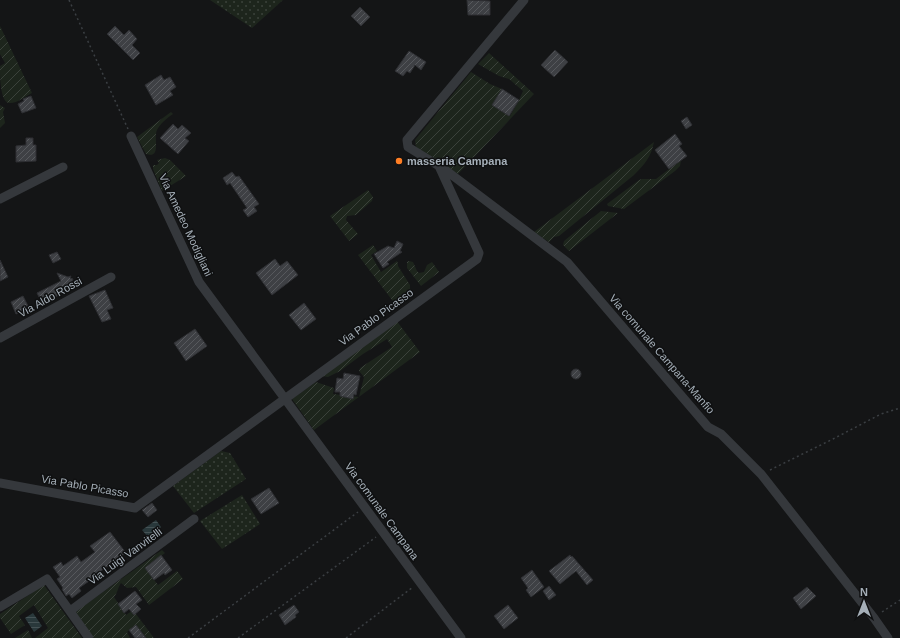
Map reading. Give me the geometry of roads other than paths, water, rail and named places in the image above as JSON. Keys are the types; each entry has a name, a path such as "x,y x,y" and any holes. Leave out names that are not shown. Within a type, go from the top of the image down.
{"street":[{"path":"439,166 408,147 407,140 524,0"},
{"name":"Via Amedeo Modigliani","path":"131,136 199,282 284,398"},
{"name":"Via Pablo Picasso","path":"0,483 135,508 284,398 477,259 479,253 439,166"},
{"name":"Via comunale Campana-Manfio","path":"439,166 567,262 708,427 721,434 761,474 888,638"},
{"path":"0,199 63,167"},
{"name":"Via Aldo Rossi","path":"0,338 111,277"},
{"name":"Via comunale Campana","path":"284,398 461,638"},
{"name":"Via Luigi Vanvitelli","path":"70,611 194,519"},
{"path":"0,608 47,579 89,638"}],"place":[{"name":"masseria Campana","path":"399,161"}]}
